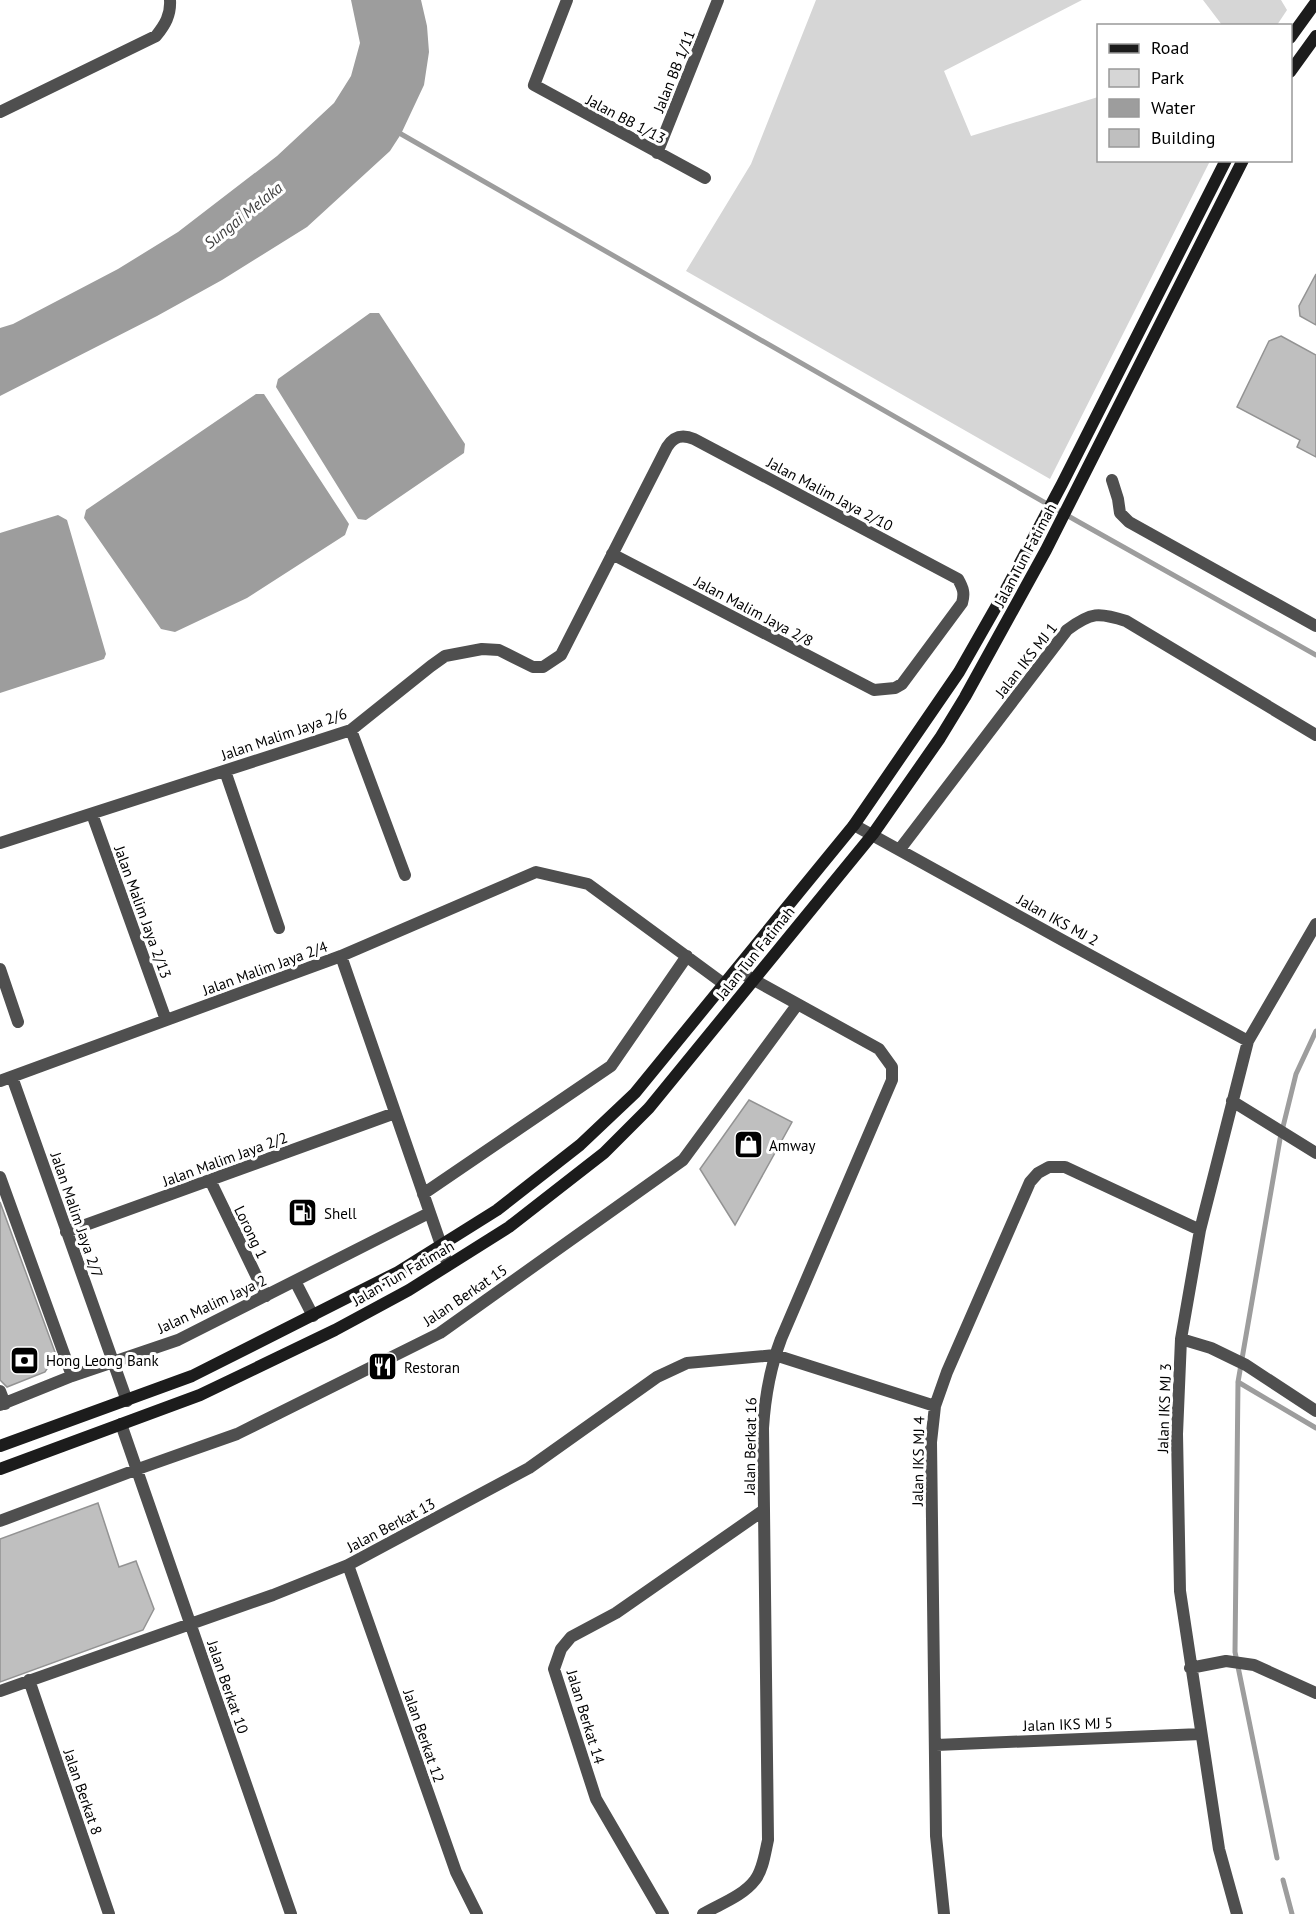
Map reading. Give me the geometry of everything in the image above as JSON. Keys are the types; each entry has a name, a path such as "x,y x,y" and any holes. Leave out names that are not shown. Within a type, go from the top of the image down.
{"main road":[{"path":"1292,35 1316,2"},
{"path":"1292,69 1316,36"},
{"name":"Jalan Tun Fatimah","path":"0,1446 192,1376 398,1272 497,1210 591,1136 635,1093 854,825 959,672 1032,542 1225,162"},
{"name":"Jalan Tun Fatimah","path":"0,1469 200,1395 335,1330 409,1290 508,1227 604,1153 649,1108 873,834 940,738 1046,550 1242,162"}],"street":[{"path":"0,112 156,36 166,24 170,0"},
{"name":"Jalan BB 1/13","path":"567,0 534,86 705,178"},
{"name":"Jalan BB 1/11","path":"657,153 718,0"},
{"name":"Jalan Malim Jaya 2/10","path":"678,436 685,435 694,439 958,579 963,588 962,603 902,684 883,690"},
{"name":"Jalan Malim Jaya 2/6","path":"0,843 351,730 445,656 482,649 499,650 533,667 543,667 550,663 561,655 666,447 678,436"},
{"path":"1112,480 1119,500 1120,513 1129,522 1316,626"},
{"name":"Jalan Malim Jaya 2/8","path":"612,554 864,686 874,690 883,690"},
{"name":"Jalan IKS MJ 1","path":"900,849 1067,630 1082,619 1104,614 1126,621 1316,735"},
{"path":"351,730 405,875"},
{"path":"225,771 279,928"},
{"name":"Jalan Malim Jaya 2/13","path":"92,814 166,1020"},
{"name":"Jalan IKS MJ 2","path":"854,825 1248,1041"},
{"name":"Jalan Malim Jaya 2/4","path":"6,1079 341,956 536,872 588,884 687,957"},
{"name":"Jalan IKS MJ 3","path":"1237,1914 1219,1849 1180,1591 1177,1457 1181,1339 1200,1230 1248,1041 1314,931"},
{"path":"341,956 448,1265"},
{"path":"423,1194 611,1066 687,957 724,984"},
{"path":"0,969 18,1022"},
{"name":"Jalan Berkat 16","path":"704,1914 756,1880 768,1840 764,1509 766,1392 775,1355 892,1080 892,1067 879,1048 736,970"},
{"name":"Jalan Berkat 15","path":"0,1521 237,1434 440,1333 683,1160 797,1005"},
{"name":"Jalan Malim Jaya 2/7","path":"6,1079 66,1232 126,1401"},
{"path":"1232,1101 1316,1153"},
{"name":"Jalan Malim Jaya 2/2","path":"66,1232 395,1113"},
{"name":"Jalan IKS MJ 4","path":"944,1914 936,1836 931,1442 935,1406 947,1372 1014,1214 1030,1182 1038,1173 1049,1167 1065,1167 1200,1230"},
{"path":"0,1178 72,1376"},
{"name":"Lorong 1","path":"210,1180 266,1296"},
{"name":"Jalan Malim Jaya 2","path":"2,1405 72,1376 178,1340 429,1213"},
{"path":"295,1281 313,1316"},
{"path":"1181,1339 1211,1348 1246,1365 1316,1411"},
{"path":"775,1355 935,1406"},
{"name":"Jalan Berkat 13","path":"0,1691 190,1622 273,1595 348,1565 529,1468 670,1370 698,1361 775,1355"},
{"path":"0,1391 2,1405"},
{"name":"Jalan Berkat 10","path":"121,1425 291,1914"},
{"name":"Jalan Berkat 14","path":"663,1914 596,1799 554,1669 561,1649 572,1637 616,1613 764,1509"},
{"name":"Jalan Berkat 12","path":"348,1565 456,1872 477,1914"},
{"path":"1190,1668 1226,1661 1254,1665 1316,1693"},
{"name":"Jalan Berkat 8","path":"29,1680 109,1914"},
{"name":"Jalan IKS MJ 5","path":"936,1745 1201,1734"}],"green space":[{"path":"816,0 1082,0 944,71 971,136 1097,97 1097,162 1209,162 1050,479 686,271 751,164"},
{"path":"1203,0 1281,0 1287,10 1278,24 1221,24"}],"water":[{"name":"Sungai Melaka","path":"351,0 421,0 427,26 429,52 424,85 401,134 390,151 307,227 222,280 157,316 0,396 0,328 13,324 118,269 178,232 277,156 334,103 351,76 360,43"},
{"path":"370,313 379,313 465,444 464,453 366,520 358,519 276,387 278,379"},
{"path":"256,394 264,394 349,524 345,535 247,598 175,632 161,629 84,518 86,510"},
{"path":"58,515 67,520 106,654 104,659 0,693 0,533"}],"building":[{"path":"1316,274 1316,325 1300,316 1299,306"},
{"path":"1281,336 1316,355 1316,457 1297,447 1300,440 1237,407 1269,341"},
{"name":"Amway","path":"749,1100 792,1122 735,1225 700,1169"},
{"path":"0,1202 56,1355 45,1372 7,1387 0,1380"},
{"path":"98,1503 119,1567 136,1561 154,1609 143,1630 0,1682 0,1539"}],"waterway":[{"path":"401,134 1077,521 1316,655"},
{"path":"1277,1858 1235,1652 1238,1382 1280,1139 1296,1074 1316,1031"},
{"path":"1238,1382 1316,1428"},
{"path":"1283,1880 1292,1914"}],"place":[{"name":"Amway","path":"748,1145"},
{"name":"Shell","path":"303,1213"},
{"name":"Hong Leong Bank","path":"25,1360"},
{"name":"Restoran","path":"383,1367"}]}
